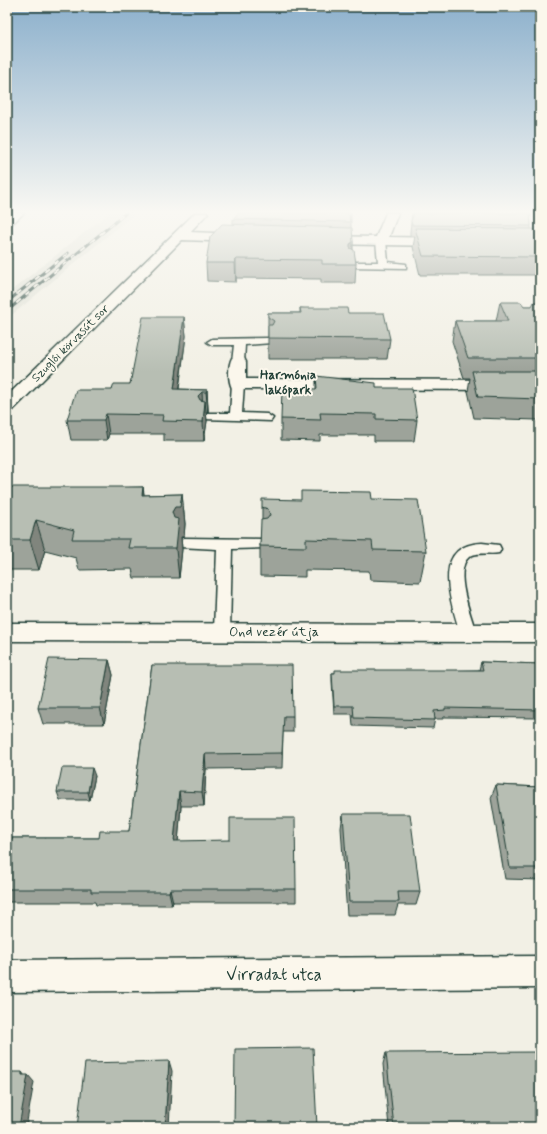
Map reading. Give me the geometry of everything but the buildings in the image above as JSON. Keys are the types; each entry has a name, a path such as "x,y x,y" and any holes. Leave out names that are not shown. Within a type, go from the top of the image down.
{"street":[{"name":"Szuglói körvasút sor","path":"7,406 148,266"},
{"path":"238,362 238,384 540,385"},
{"name":"Ond vezér útja","path":"7,632 222,631 540,633"},
{"name":"Virradat utca","path":"7,976 540,972"}],"lane":[{"path":"212,342 268,341"},
{"path":"238,362 240,342"},
{"path":"236,417 238,384"},
{"path":"207,416 267,418"},
{"path":"184,543 262,544"},
{"path":"222,631 224,544"},
{"path":"468,632 454,575 456,564 461,555 473,549 494,549"}],"shaded area":[{"path":"42,266 71,266 7,319 7,294"}],"railway":[{"path":"7,302 52,266"},
{"path":"7,311 62,266"}],"district":[{"name":"Harmónia lakópark","path":"288,382"}]}
